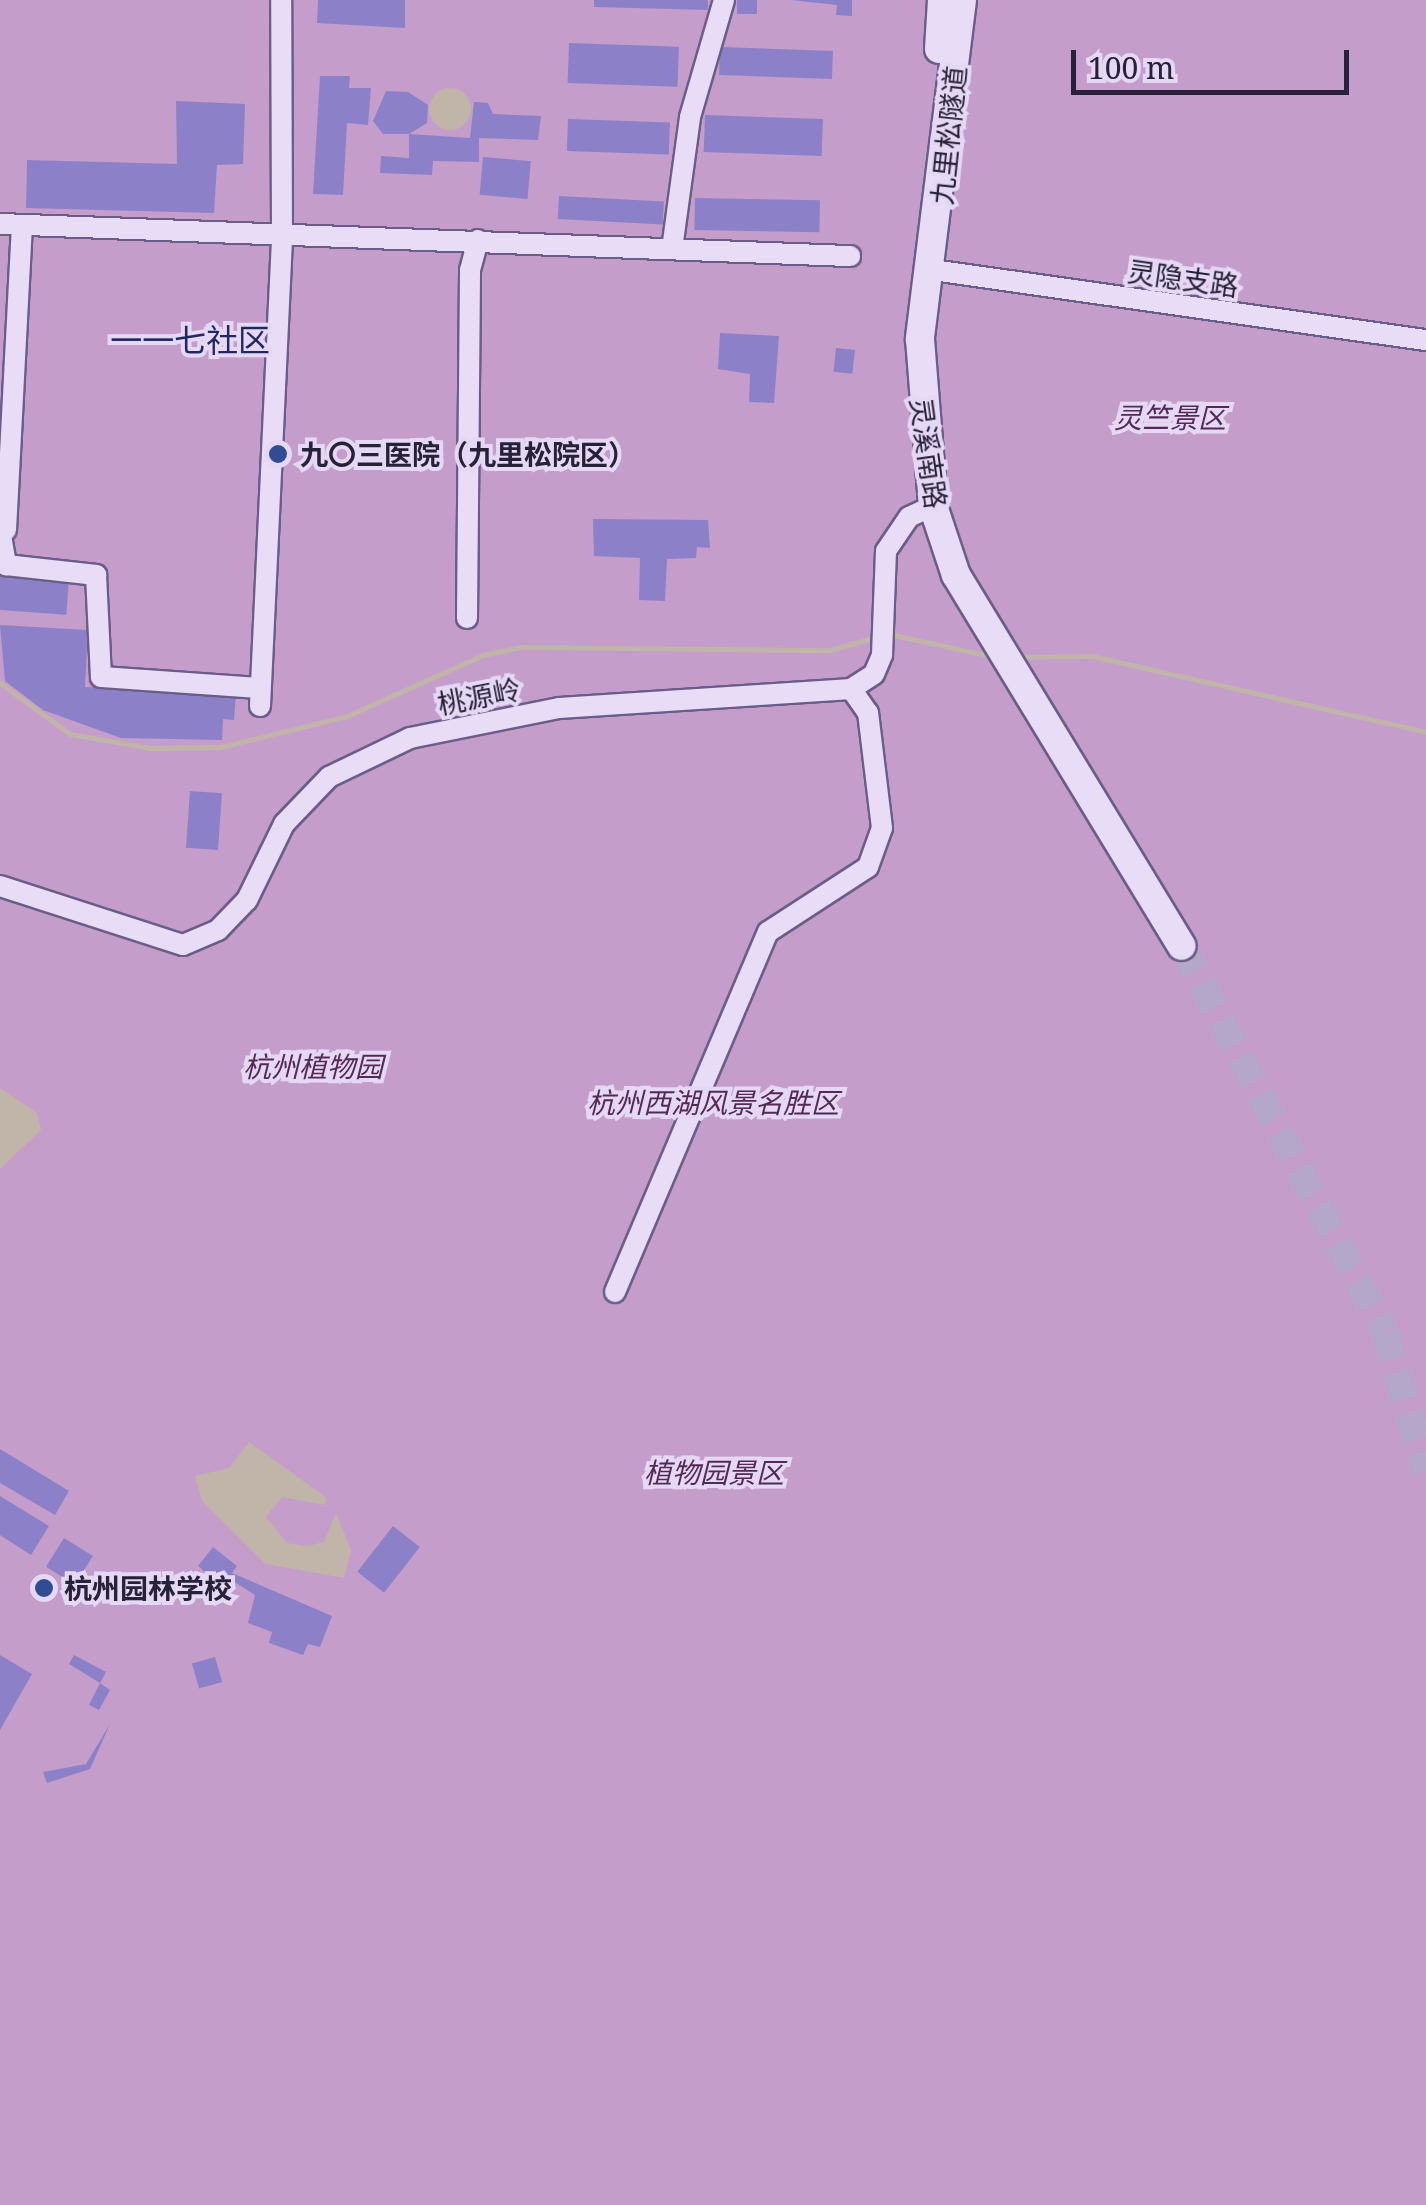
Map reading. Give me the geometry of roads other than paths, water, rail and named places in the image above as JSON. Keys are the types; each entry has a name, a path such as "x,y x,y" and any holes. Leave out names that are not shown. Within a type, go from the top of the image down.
{"main road":[{"path":"933,270 929,190 942,0"},
{"name":"九里松隧道","path":"933,270 962,0"},
{"path":"933,270 955,203 977,0"},
{"name":"灵溪南路","path":"933,270 918,377 933,506 956,574 1182,946"}],"street":[{"path":"22,224 3,530 6,565 96,575 100,677 260,697 282,232 281,0"},
{"path":"672,249 690,117 724,0"},
{"path":"0,224 850,256"},
{"path":"467,618 470,270 478,240"},
{"name":"灵隐支路","path":"933,270 1426,340"},
{"path":"615,1292 768,932 868,867 882,828 868,714 852,688 874,674 882,648 886,551 910,517 933,506"},
{"name":"桃源岭","path":"0,886 183,945 218,930 247,900 284,824 328,777 410,738 559,708 852,688"}],"waterway":[{"path":"889,634 995,657"},
{"path":"0,683 70,734 151,748 221,747 347,716 483,655 522,647 830,650 879,636"},
{"path":"1016,657 1092,656 1426,732"}],"tunnel":[{"path":"1182,946 1385,1332 1426,1472"}],"place":[{"name":"九〇三医院（九里松院区）","path":"278,454"},
{"name":"杭州园林学校","path":"44,1588"}],"district":[{"name":"一一七社区","path":"190,340"}],"park label":[{"name":"灵竺景区","path":"1170,417"},
{"name":"杭州植物园","path":"313,1066"},
{"name":"杭州西湖风景名胜区","path":"713,1102"},
{"name":"植物园景区","path":"714,1472"}]}
